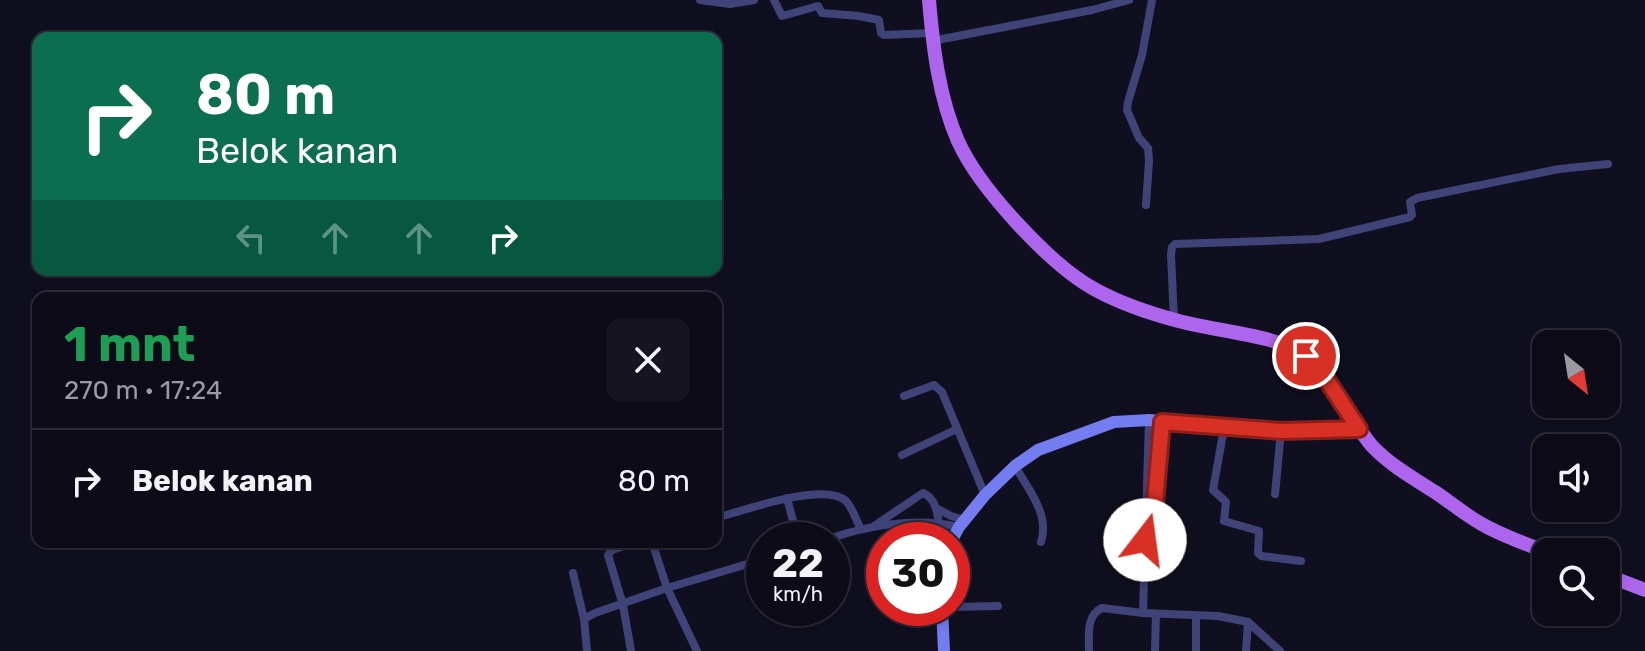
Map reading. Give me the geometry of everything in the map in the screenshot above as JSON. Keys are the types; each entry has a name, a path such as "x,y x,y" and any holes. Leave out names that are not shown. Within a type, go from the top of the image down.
{"main road":[{"path":"929,0 932,37 947,110 959,143 1003,208 1063,268 1094,289 1174,320 1295,349 1315,365 1370,444 1388,461 1475,520 1532,546"},
{"path":"1620,580 1645,590"}],"street":[{"path":"700,0 730,4 754,0"},
{"path":"774,0 782,16 818,6 822,13 879,20 884,35 932,37 1007,28 1129,0"},
{"path":"1146,205 1148,148 1139,138 1127,110 1142,55 1152,0"},
{"path":"1174,320 1171,255 1175,244 1329,237 1410,217 1410,202 1417,198 1559,169 1608,164"},
{"path":"904,396 931,385 938,386 985,495"},
{"path":"964,522 985,495 1015,466 1038,450 1114,422 1155,421 1281,431 1359,429"},
{"path":"1143,613 1146,512 1155,421"},
{"path":"1224,428 1213,490 1226,502 1224,521 1259,531 1258,553 1261,556 1301,561"},
{"path":"902,455 957,429"},
{"path":"1275,494 1281,431"},
{"path":"1015,466 1043,518 1041,542"},
{"path":"877,522 920,494 927,494 936,508 939,522"},
{"path":"722,516 787,498 826,495 839,497 848,504 866,529 850,533"},
{"path":"787,498 793,522"},
{"path":"936,508 959,522"},
{"path":"618,548 608,555 623,605 631,651"},
{"path":"654,548 692,649"},
{"path":"584,619 667,588 746,564"},
{"path":"573,573 584,619 587,651"},
{"path":"970,607 998,606"},
{"path":"1089,651 1094,611 1102,608 1218,616 1248,622 1280,651"},
{"path":"1155,651 1156,614"},
{"path":"1196,616 1196,651"},
{"path":"1246,651 1248,622"},
{"path":"943,626 944,651"}],"route":[{"path":"1145,540 1146,512 1155,503 1162,422 1281,431 1359,429 1325,377 1306,356"}]}
